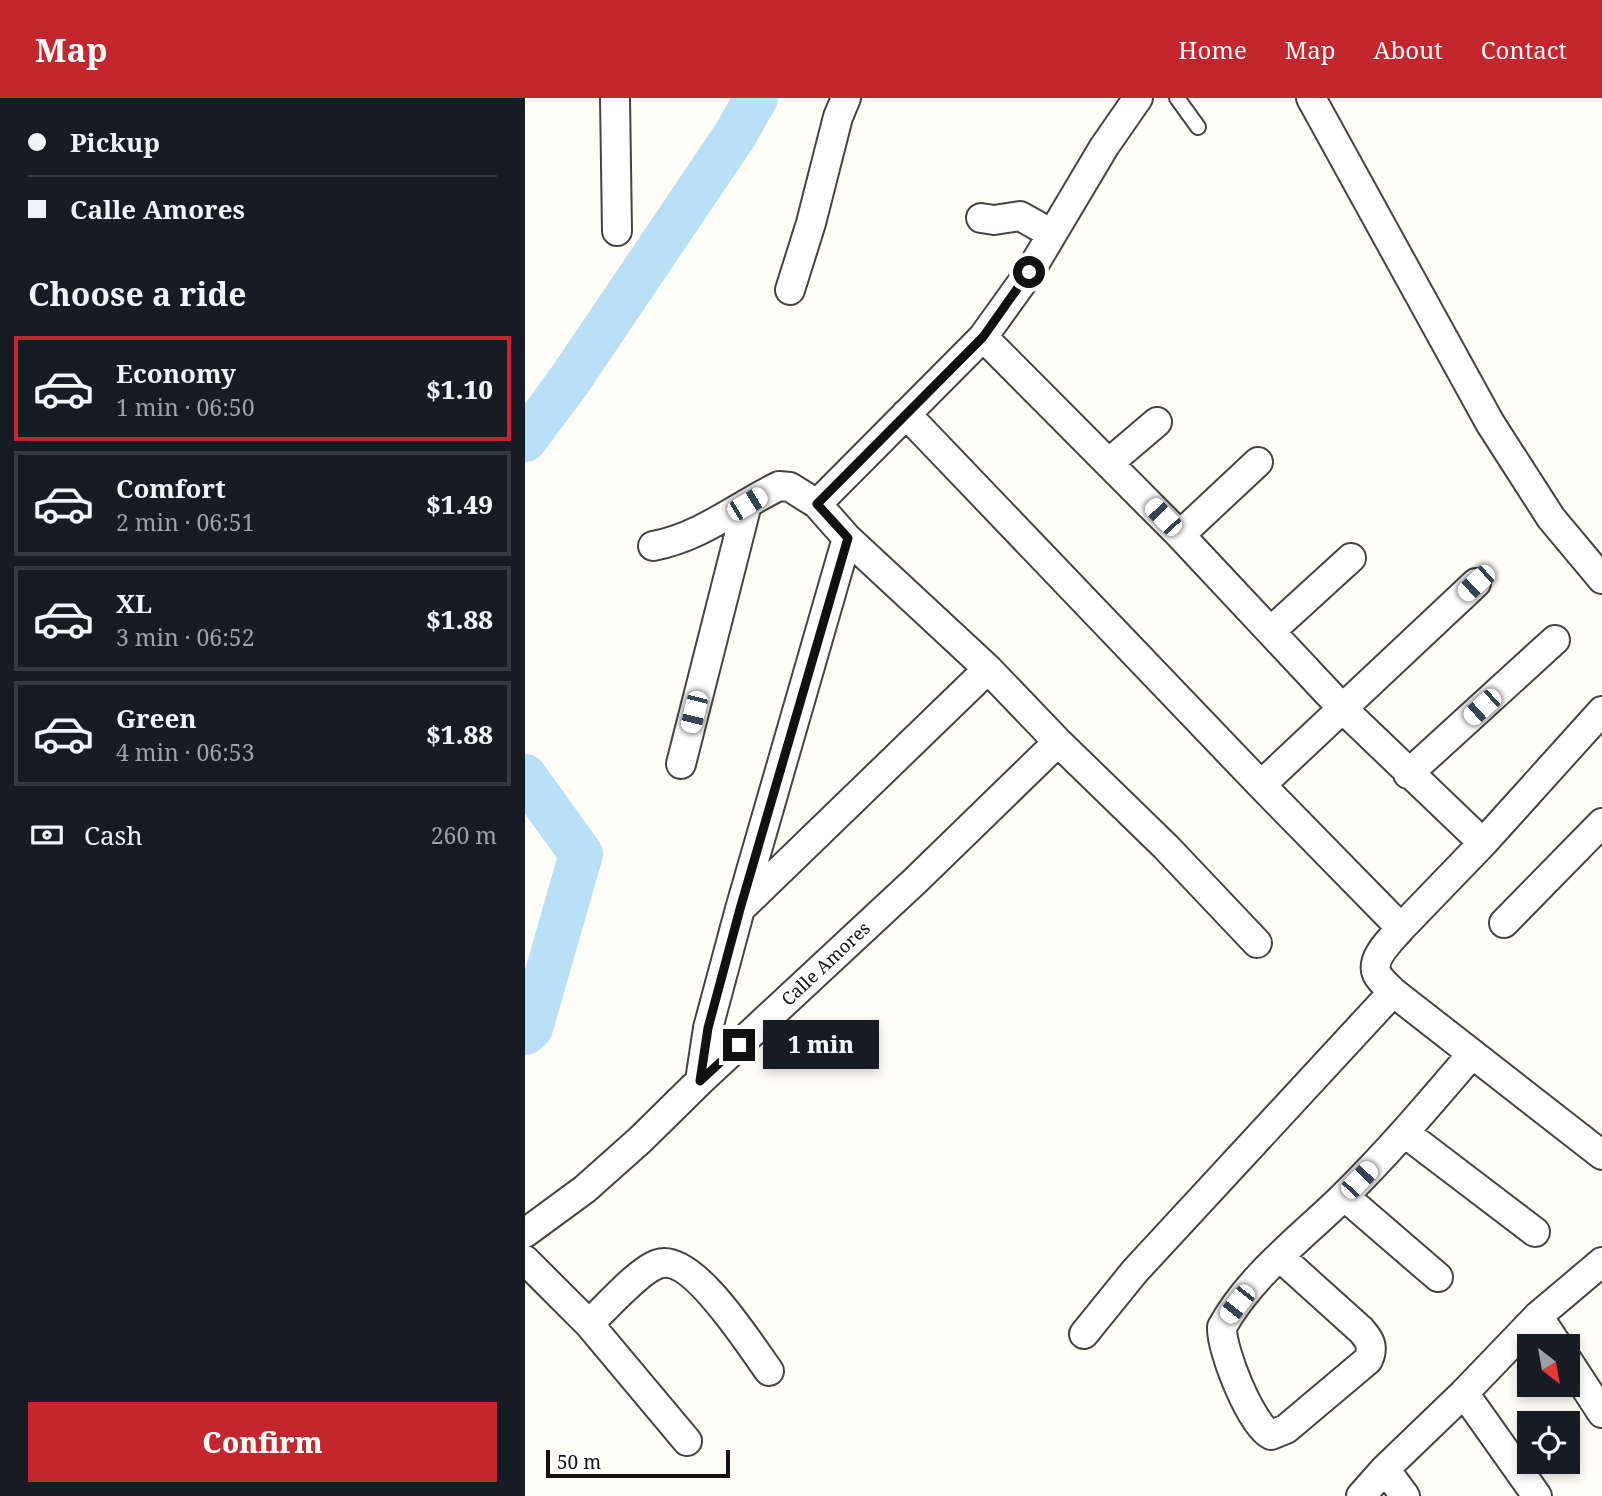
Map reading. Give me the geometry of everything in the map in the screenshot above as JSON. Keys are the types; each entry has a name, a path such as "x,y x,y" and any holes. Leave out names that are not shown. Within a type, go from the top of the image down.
{"street":[{"path":"615,98 617,231"},
{"path":"790,290 811,223 838,117 846,98"},
{"path":"817,504 983,337 1029,272 1104,147 1138,98"},
{"path":"1311,98 1490,423 1551,517 1598,566"},
{"path":"981,218 989,220 1020,216 1052,233"},
{"path":"983,337 1110,462 1343,709 1483,843"},
{"path":"906,414 1401,928"},
{"path":"1110,462 1157,422"},
{"path":"1180,535 1258,463"},
{"path":"653,546 695,534 779,486 790,487 817,504 848,538 988,669 1058,742 1166,847 1257,943"},
{"path":"681,764 747,504"},
{"path":"700,1081 708,1028 740,909 848,538"},
{"path":"1271,631 1350,558"},
{"path":"1261,785 1476,583"},
{"path":"1408,774 1555,640"},
{"path":"740,909 988,669"},
{"path":"1602,711 1483,843 1401,928 1383,950 1375,967 1377,976 1392,992 1602,1155"},
{"name":"Calle Amores","path":"525,1233 585,1189 640,1140 1058,742"},
{"path":"1504,923 1602,823"},
{"path":"1084,1334 1135,1271 1392,992"},
{"path":"1280,1257 1361,1330 1371,1344 1372,1352 1368,1360 1286,1429 1271,1435 1260,1427 1240,1387 1224,1348 1221,1328 1247,1292 1280,1257 1405,1133 1472,1054"},
{"path":"1405,1133 1535,1232"},
{"path":"1344,1196 1438,1277"},
{"path":"525,1260 589,1324 687,1441"},
{"path":"589,1324 646,1270 666,1262 680,1266 703,1284 769,1371"},
{"path":"1361,1496 1538,1316 1599,1272"},
{"path":"1538,1316 1550,1334"},
{"path":"1580,1379 1602,1413"},
{"path":"1464,1393 1537,1496"},
{"path":"1385,1469 1405,1496"}],"lane":[{"path":"1177,98 1198,127"}],"waterway":[{"path":"525,440 569,381 735,135 756,98"},
{"path":"525,776 581,854 531,1028 525,1033"}],"route":[{"path":"739,1045 700,1081 708,1028 740,909 848,538 817,504 983,337 1029,272"}]}
